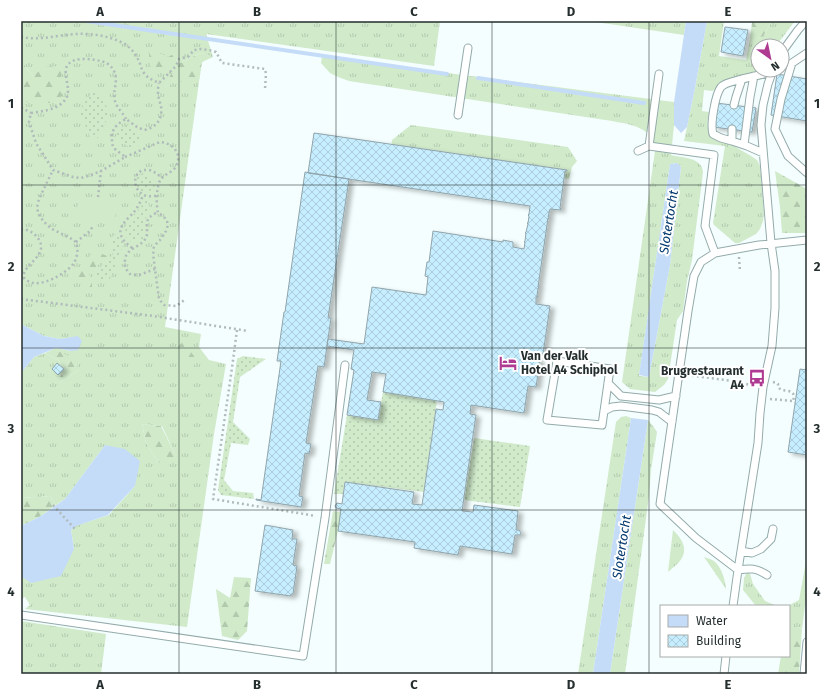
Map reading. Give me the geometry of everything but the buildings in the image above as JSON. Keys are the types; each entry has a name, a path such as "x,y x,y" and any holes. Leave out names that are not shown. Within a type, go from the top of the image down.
{"lane":[{"path":"790,41 806,21"},
{"path":"458,115 468,48"},
{"path":"807,53 792,63 781,99 775,129 788,156 807,173"},
{"path":"649,146 659,74"},
{"path":"750,77 721,86 715,104 711,130 713,134 720,138 744,145 763,154"},
{"path":"744,145 754,78"},
{"path":"733,605 758,443 764,384 772,346 775,308 775,271 761,136 761,114 770,78"},
{"path":"734,106 742,79"},
{"path":"732,129 732,141"},
{"path":"638,152 649,146 714,155 705,226 715,253"},
{"path":"767,575 755,569 738,570 696,538 660,504 678,374 694,276 701,262 715,253 739,248 760,244 807,240"},
{"path":"557,362 610,369 608,383 602,425 547,420 557,362"},
{"path":"21,615 303,656 325,518 346,364"},
{"path":"608,383 621,396 659,400 676,396"},
{"path":"604,411 612,407 621,406 652,410 659,412 672,422"},
{"path":"741,551 752,553 761,549 771,539 773,529"},
{"path":"804,674 807,642"},
{"path":"724,674 726,657"}],"path":[{"path":"21,37 32,39 76,34 97,35 113,38 131,49 138,59 143,72 158,83"},
{"path":"21,108 31,113 59,106 68,94 66,72 67,66 71,62 78,59 98,60 110,66 114,71 116,77 114,100 126,119 144,130 157,124 162,112 158,92 158,83 176,66 179,58 188,57 194,50 201,49 216,52 222,63 265,69 265,89"},
{"path":"31,113 30,122 36,143 53,170 81,178 101,171 125,157 160,142 166,143 174,148 178,159 177,164 161,179 156,196 158,212 166,219 168,224 162,239 154,247 153,254 159,300 164,305 176,306 186,299"},
{"path":"125,157 114,148 112,144 112,136 116,126 126,119"},
{"path":"21,229 28,230 35,234 41,245 41,250 38,256 24,274 24,278 31,283 52,279 72,265 78,251 76,242 47,226 41,218 37,207 39,199 53,170"},
{"path":"156,196 143,195 134,181 138,173 148,170 154,172 162,178"},
{"path":"98,196 101,171"},
{"path":"132,248 123,239 121,234 122,226 134,211 143,195"},
{"path":"155,269 140,275 130,274 125,266 125,259 127,253 132,248 142,243 146,238 147,222 149,217 158,212"},
{"path":"76,242 90,231 93,226"},
{"path":"739,248 740,272"},
{"path":"21,299 153,316 248,331"},
{"path":"237,330 213,498 325,518"},
{"path":"678,374 764,384 777,383 781,390 792,392 794,394 794,402 784,400"},
{"path":"53,505 75,529"}],"green space":[{"path":"21,21 440,21 434,66 206,34 213,57 201,53 180,63 175,61 191,49 169,57 171,74 164,88 174,82 199,82 165,327 201,334 199,347 209,360 226,364 214,434 187,627 25,609 30,605 25,597 21,599 21,576 74,549 71,530 75,526 109,515 135,486 105,445 65,499 56,505 50,496 21,498 21,373 34,357 45,353 58,360 66,370 59,377 59,383 77,371 56,348 71,351 78,337 60,339 44,336 21,324","holes":["25,66 33,76 23,102","142,424 162,426 175,454 158,462 146,443"]},
{"path":"589,21 686,21 684,35"},
{"path":"707,21 724,21 719,56 746,60 750,39 750,78 763,79 712,91 704,90 702,111 709,112 708,128 712,133 757,160 760,166 764,212 763,221 756,234 739,243 735,243 713,223 725,146 684,141"},
{"path":"750,21 772,21 763,36 759,38 750,38 752,23"},
{"path":"772,21 795,21 782,38 759,38 763,36"},
{"path":"148,48 168,57 185,48 192,49 176,60 180,63 201,53 213,57 202,62 199,82 174,82 163,89 171,74 151,67"},
{"path":"322,57 674,102 674,125 671,155 691,159 699,163 703,172 692,260 687,281 683,311 677,320 668,379 664,385 655,392 630,389 622,382 655,151 650,136 640,128 612,121 349,81 330,73 321,63","holes":["677,163 681,167 670,265 649,377 639,376 670,164"]},
{"path":"24,65 33,76 44,67 61,66 62,96 52,103 23,102"},
{"path":"94,90 107,107 108,117 98,138 90,137 79,110"},
{"path":"127,125 140,133 141,144 130,148 116,137 119,129"},
{"path":"411,125 568,147 577,161 572,167 569,179 519,173 391,150 392,140"},
{"path":"775,171 807,189 807,233 782,233"},
{"path":"143,173 153,178 155,189 143,193 137,187 136,177"},
{"path":"79,198 117,205 114,225 75,218"},
{"path":"147,199 151,212 143,224 144,239 132,243 126,237 125,227"},
{"path":"118,233 124,243 109,281 97,281 96,272 113,254 111,245 112,237"},
{"path":"95,251 107,256 89,274 92,281 92,290 76,279 85,261"},
{"path":"183,342 194,356 196,365 185,363 177,347"},
{"path":"56,348 60,352 78,360 77,371 59,383 50,379 52,375 59,377 66,370 58,360 45,353"},
{"path":"243,356 266,359 240,377 233,422 250,439 248,445 231,443 224,480 233,491 253,493 254,499 221,495 218,490 237,359"},
{"path":"383,392 437,400 424,492 345,482 343,494 334,494 347,415 378,420"},
{"path":"626,416 631,418 593,674 578,674 616,422 621,417"},
{"path":"648,420 657,432 625,674 610,674"},
{"path":"142,424 161,426 175,454 173,463 165,464 158,462 146,443"},
{"path":"474,438 530,446 520,507 464,500"},
{"path":"50,496 56,505 41,516 21,526 21,498"},
{"path":"333,511 341,512 338,531 330,564 324,564"},
{"path":"673,530 682,541 684,552 680,561 668,572"},
{"path":"807,556 807,590 802,629 790,624 790,605 799,600"},
{"path":"704,557 714,561 719,567 724,578 726,589"},
{"path":"747,572 750,574 753,584 765,601 775,605 755,605 743,590 744,578"},
{"path":"234,577 251,578 247,631 238,640 222,636 216,589 230,598"},
{"path":"21,621 106,634 101,674 21,674"},
{"path":"790,624 802,629 799,674 778,674 781,657 790,657"}],"water":[{"path":"686,21 707,21 687,127 681,133 674,125 674,102"},
{"name":"Slotertocht","path":"677,163 681,167 670,265 649,377 639,375 670,164"},
{"path":"21,324 44,336 60,339 78,336 82,341 78,350 71,351 56,348 34,357 21,373"},
{"name":"Slotertocht","path":"631,418 648,420 610,674 593,674"},
{"path":"105,445 125,449 140,461 135,486 108,515 76,526 71,530 74,549 61,576 31,583 21,576 21,526 41,516 65,499"}],"waterway":[{"path":"86,21 447,74"},
{"path":"478,78 644,103"}],"place":[{"name":"Van der Valk Hotel A4 Schiphol","path":"508,363"},
{"name":"Brugrestaurant A4","path":"757,378"}]}
